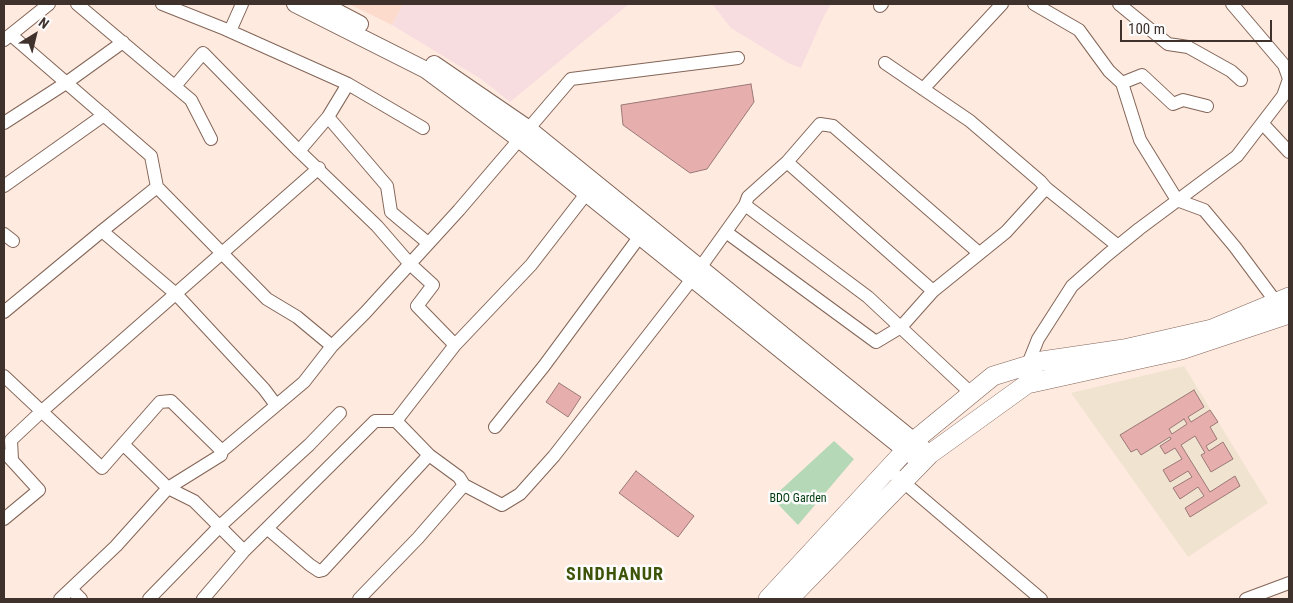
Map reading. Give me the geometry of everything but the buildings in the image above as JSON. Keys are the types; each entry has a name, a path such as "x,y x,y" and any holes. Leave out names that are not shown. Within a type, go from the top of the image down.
{"highway":[{"path":"789,599 926,459 1042,361 1124,349 1212,329 1285,304"},
{"path":"768,599 909,445 993,376 1027,375"}],"main road":[{"path":"295,4 426,70 524,134 586,194 640,236 696,273"},
{"path":"322,4 408,48 441,69 926,459"}],"street":[{"path":"49,4 8,38 66,83 151,156 157,187 267,298 297,317 332,346"},
{"path":"77,4 191,100 211,139"},
{"path":"162,4 230,31 348,84 423,128"},
{"path":"230,31 242,4"},
{"path":"923,90 1002,4"},
{"path":"1034,4 1079,30 1109,71 1122,83 1140,140 1177,200 1204,210 1285,304"},
{"path":"1119,4 1168,44 1188,47 1231,71 1241,80"},
{"path":"1027,375 1038,339 1072,286 1118,246 1236,156 1263,124 1283,96 1289,79 1284,64 1232,4"},
{"path":"4,123 66,83 123,42"},
{"path":"175,86 203,53 299,151 377,226 410,264 433,285 417,306 455,345"},
{"path":"60,599 116,546 168,488 221,455 222,451 304,382 332,346 410,264 571,79 738,58"},
{"path":"885,63 970,121 1046,188 1118,246"},
{"path":"1122,83 1142,75 1173,104 1183,100 1207,106"},
{"path":"299,151 328,117 348,84"},
{"path":"4,186 104,115"},
{"path":"328,117 387,186 391,212 428,243"},
{"path":"202,599 244,551 376,421 396,421 429,455 459,477 464,485 502,505 520,494 554,456 696,273 745,205 748,197 787,162 820,124 833,126 979,253"},
{"path":"1263,124 1289,151"},
{"path":"787,162 933,291"},
{"path":"4,519 39,490 8,456 11,440 318,168"},
{"path":"4,312 157,187"},
{"path":"726,232 876,342 901,327 933,291 1006,232 1046,188"},
{"path":"396,421 455,345 531,265 586,194"},
{"path":"745,205 868,297 972,394"},
{"path":"102,231 176,294 264,389 276,405"},
{"path":"494,427 544,366 640,236"},
{"path":"4,376 102,468 160,402 171,401 222,451"},
{"path":"149,599 220,526 309,445 340,413"},
{"path":"123,444 168,488 194,501 244,551"},
{"path":"268,529 310,565 319,571 322,570 429,455"},
{"path":"888,469 1041,599"},
{"path":"359,599 418,538 464,485"},
{"path":"1246,599 1289,582"},
{"path":"71,589 81,599"}],"shaded area":[{"path":"349,4 403,4 392,25"},
{"path":"403,4 629,4 510,102 481,79 392,25"},
{"path":"712,4 831,4 801,68 790,64 731,28"},
{"path":"1184,366 1268,503 1188,557 1071,393"}],"green space":[{"name":"BDO Garden","path":"834,441 854,459 798,525 772,498"}],"district":[{"name":"SINDHANUR","path":"615,575"}]}
